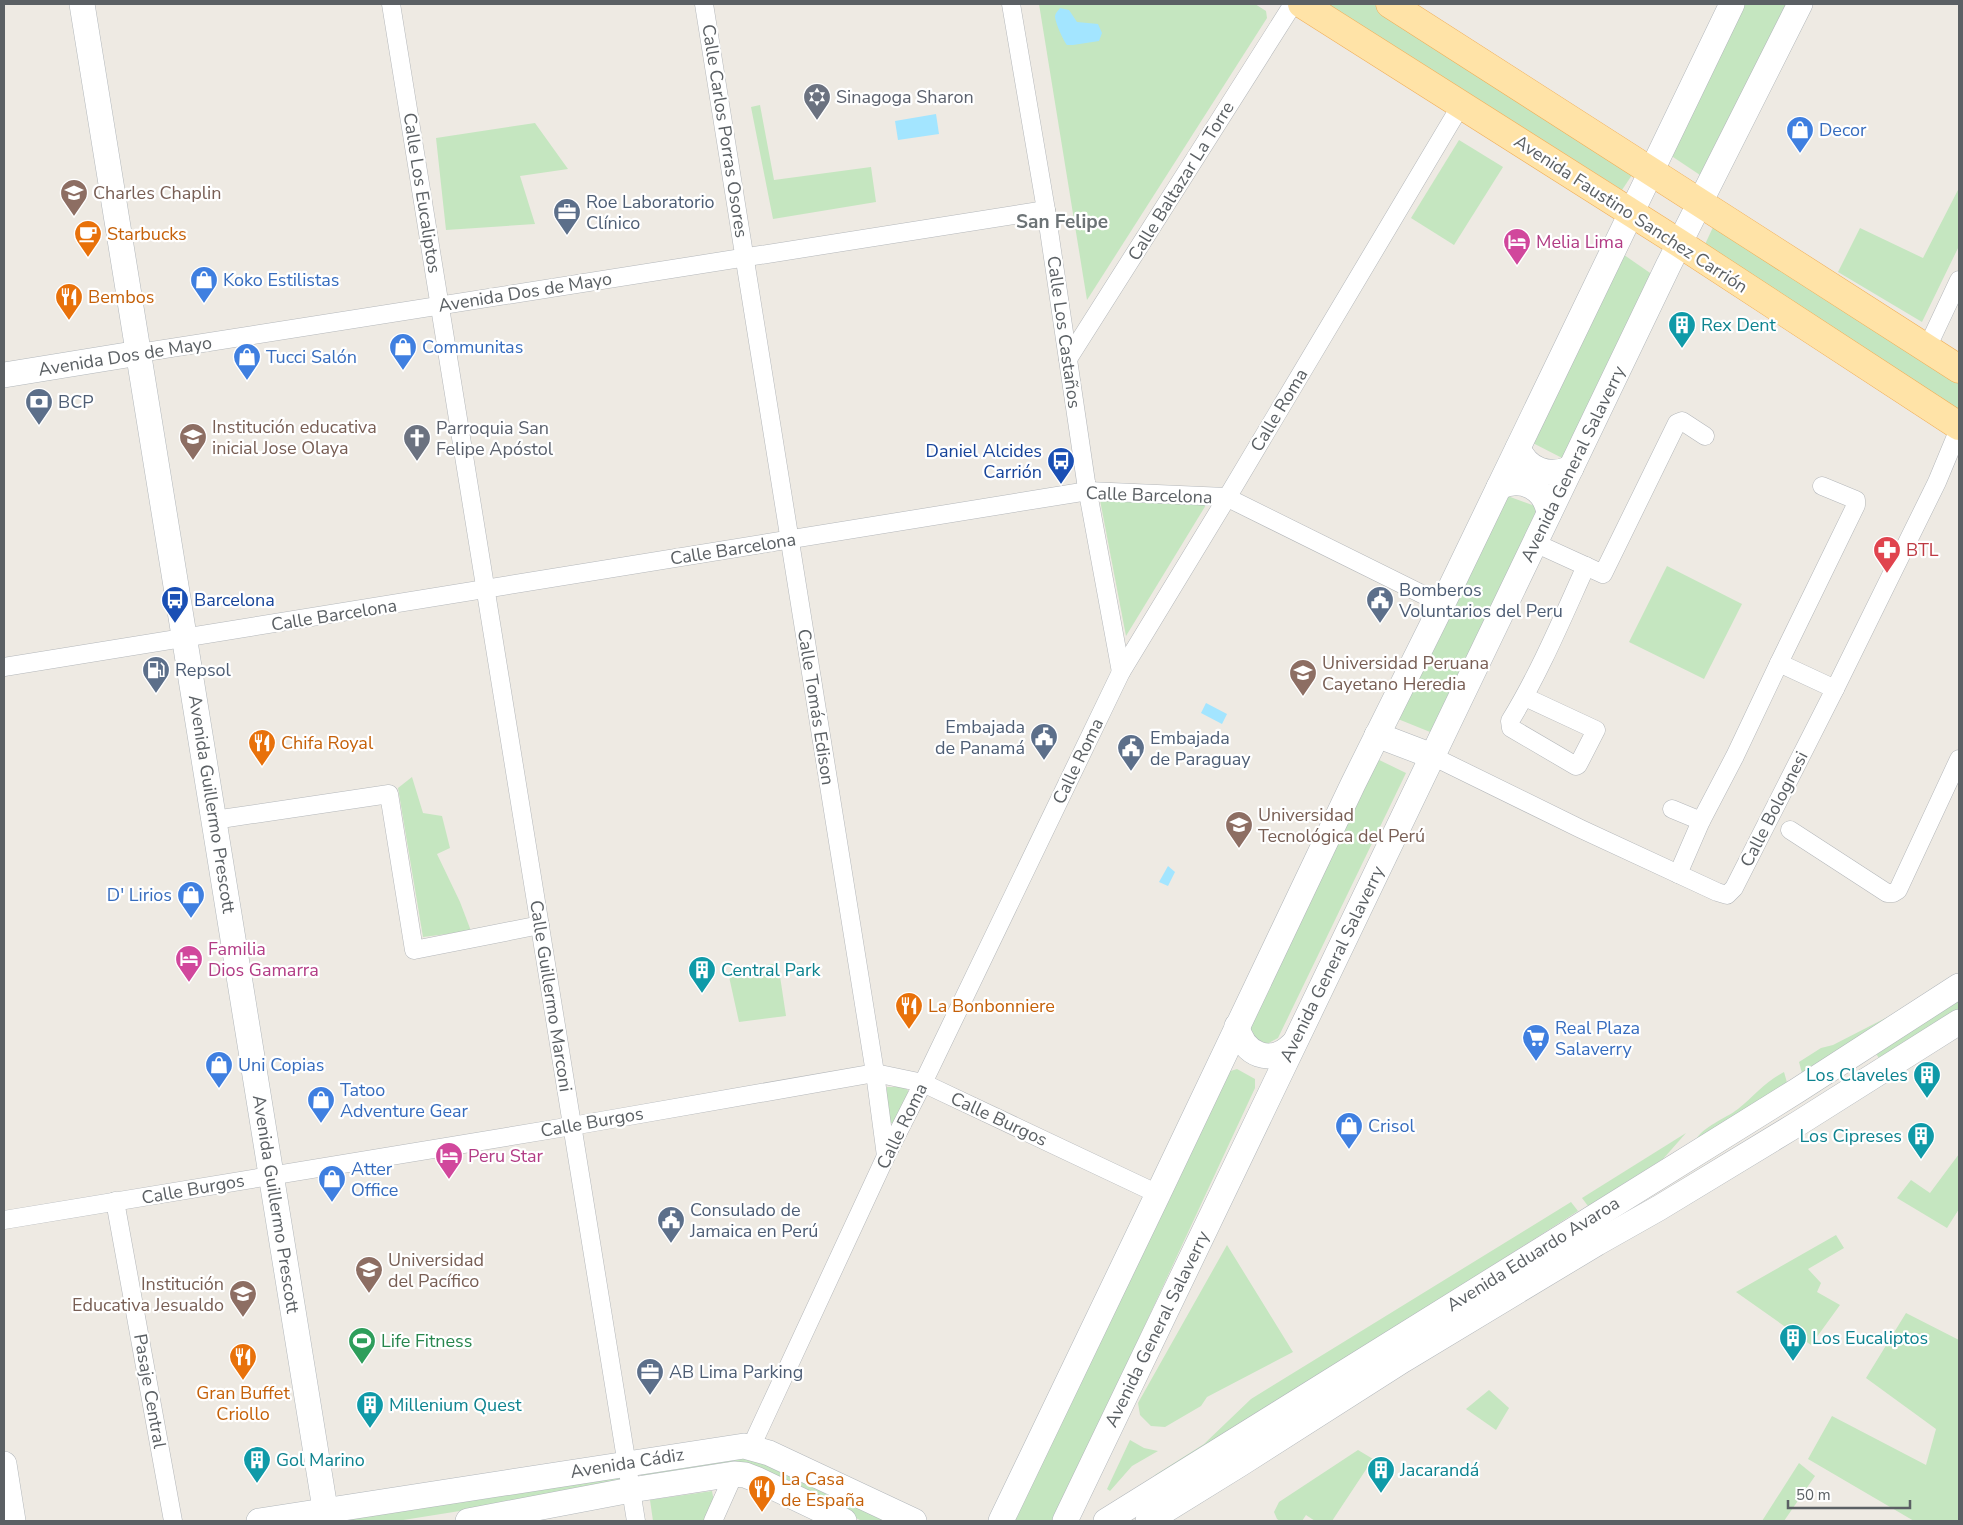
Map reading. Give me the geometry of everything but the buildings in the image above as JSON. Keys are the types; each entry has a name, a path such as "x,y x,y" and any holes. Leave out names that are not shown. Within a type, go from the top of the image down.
{"main road":[{"name":"Avenida Guillermo Prescott","path":"82,4 326,1516"},
{"name":"Avenida Faustino Sanchez Carrión","path":"1302,4 1630,214 1679,243 1959,427"},
{"path":"1390,4 1959,369"},
{"path":"1001,1521 1219,1063 1732,4"},
{"name":"Avenida General Salaverry","path":"1065,1521 1292,1045 1679,243 1800,4"},
{"name":"Avenida Dos de Mayo","path":"4,375 139,353"},
{"path":"1518,448 1523,458 1536,469 1543,472 1557,473 1571,468"},
{"path":"1499,488 1514,483 1529,485 1536,489 1545,500 1549,513"},
{"path":"1378,734 1432,756"},
{"name":"Avenida Eduardo Avaroa","path":"1148,1521 1235,1454 1959,986"},
{"name":"Avenida Eduardo Avaroa","path":"1106,1521 1235,1454 1403,1360 1659,1208 1959,1022"},
{"path":"1237,1026 1244,1044 1255,1053 1275,1055 1287,1050 1292,1045"},
{"path":"1219,1063 1235,1058 1258,1064 1268,1074 1273,1087"},
{"name":"Avenida Cádiz","path":"259,1521 326,1516 627,1463 737,1446 750,1447 769,1453 914,1521"},
{"path":"4,1464 13,1521"},
{"name":"Avenida Cádiz","path":"468,1521 631,1490 734,1474 745,1475 758,1480 844,1521"}],"street":[{"name":"Calle Los Eucaliptos","path":"391,4 486,590"},
{"name":"Calle Carlos Porras Osores","path":"704,4 745,258"},
{"name":"Calle Los Castaños","path":"1011,4 1046,210 1087,486 1121,672"},
{"name":"Calle Baltazar La Torre","path":"1068,358 1293,4"},
{"name":"Calle Roma","path":"750,1447 886,1156 1121,672 1461,105"},
{"name":"Avenida Dos de Mayo","path":"139,353 1046,210"},
{"name":"Calle Tomás Edison","path":"745,258 875,1073 886,1156"},
{"path":"1927,348 1959,280"},
{"path":"1535,543 1603,574 1677,423 1682,421 1705,436"},
{"name":"Calle Bolognesi","path":"1432,756 1678,874 1726,895 1734,888 1835,689 1937,482 1959,427"},
{"name":"Calle Barcelona","path":"4,667 790,540 1087,486 1226,497 1442,604"},
{"path":"1678,874 1701,821 1735,756 1778,663 1856,505 1856,500 1822,486"},
{"path":"1525,697 1596,730 1578,765 1576,766 1511,728 1510,721 1545,658 1586,566"},
{"name":"Calle Guillermo Marconi","path":"486,590 636,1521"},
{"path":"1778,663 1835,689"},
{"path":"1790,830 1887,893 1892,893 1898,890 1959,759"},
{"path":"214,820 389,794 414,950 540,925"},
{"path":"1672,809 1701,821"},
{"name":"Calle Burgos","path":"4,1220 572,1126 875,1073 923,1083 1158,1194"},
{"name":"Pasaje Central","path":"116,1201 173,1521"},
{"path":"712,1521 734,1474"}],"green space":[{"path":"1039,4 1255,4 1266,11 1267,18 1087,300"},
{"path":"1328,4 1373,4 1634,172 1622,190"},
{"path":"1740,4 1786,4 1700,175 1667,153"},
{"path":"760,105 774,180 871,167 876,202 773,219 751,107"},
{"path":"535,123 568,169 520,176 535,224 446,230 436,138"},
{"path":"1459,140 1503,167 1454,245 1411,218"},
{"path":"1959,188 1959,246 1922,322 1838,272 1860,228 1923,258"},
{"path":"1714,225 1959,384 1959,416 1701,253"},
{"path":"1617,250 1653,275 1566,460 1527,440"},
{"path":"1502,494 1535,506 1538,515 1435,734 1393,717"},
{"path":"1100,500 1209,500 1126,636"},
{"path":"1667,566 1742,604 1704,679 1629,642"},
{"path":"1369,755 1406,773 1278,1038 1267,1044 1251,1039 1244,1025"},
{"path":"412,777 423,813 442,816 450,848 437,854 460,902 471,931 423,937 398,788"},
{"path":"778,963 786,1016 739,1022 728,972"},
{"path":"1959,998 1959,1010 1879,1058 1874,1051"},
{"path":"1907,1007 1803,1077 1799,1062 1821,1048 1833,1045"},
{"path":"1237,1069 1255,1079 1255,1088 1054,1521 1012,1521 1218,1075"},
{"path":"1784,1072 1788,1086 1695,1141 1703,1131 1733,1113 1765,1085"},
{"path":"887,1087 905,1087 909,1092 897,1123 890,1123 885,1097"},
{"path":"1686,1133 1663,1159 1588,1206 1582,1198"},
{"path":"1959,1154 1959,1209 1947,1228 1897,1198 1911,1180 1930,1193"},
{"path":"1571,1202 1578,1211 1157,1479 1155,1475 1204,1444 1251,1399"},
{"path":"1836,1235 1844,1248 1808,1269 1821,1283 1817,1292 1840,1305 1811,1345 1736,1292"},
{"path":"1227,1245 1293,1352 1207,1397 1201,1406 1165,1427 1151,1426 1140,1415 1138,1403"},
{"path":"1906,1313 1959,1340 1959,1521 1914,1521 1808,1459 1832,1416 1926,1465 1936,1429 1866,1378"},
{"path":"1489,1390 1509,1408 1496,1430 1466,1409"},
{"path":"1130,1440 1144,1448 1158,1451 1132,1466 1110,1491 1107,1489"},
{"path":"1358,1450 1373,1459 1332,1521 1315,1521 1306,1515 1302,1521 1280,1521 1277,1519 1274,1512 1279,1502"},
{"path":"749,1456 889,1521 862,1521 760,1471 641,1477 642,1469"},
{"path":"1799,1463 1815,1476 1784,1521 1762,1521"},
{"path":"619,1473 623,1485 397,1521 346,1521 345,1518"},
{"path":"712,1491 714,1502 705,1521 653,1521 650,1500"}],"water":[{"path":"1060,8 1069,10 1077,22 1098,24 1102,33 1099,41 1067,45 1055,19 1055,15"},
{"path":"936,114 939,134 898,140 895,121"},
{"path":"1206,703 1227,714 1222,724 1201,713"},
{"path":"1168,866 1175,872 1168,886 1159,882"}],"place":[{"name":"Sinagoga Sharon","path":"817,121"},
{"name":"Decor","path":"1800,154"},
{"name":"Charles Chaplin","path":"74,217"},
{"name":"Roe Laboratorio Clínico","path":"567,236"},
{"name":"Starbucks","path":"88,258"},
{"name":"Melia Lima","path":"1517,266"},
{"name":"Koko Estilistas","path":"204,304"},
{"name":"Bembos","path":"69,321"},
{"name":"Rex Dent","path":"1682,349"},
{"name":"Communitas","path":"403,371"},
{"name":"Tucci Salón","path":"247,381"},
{"name":"BCP","path":"39,426"},
{"name":"Institución educativa inicial Jose Olaya","path":"193,461"},
{"name":"Parroquia San Felipe Apóstol","path":"417,462"},
{"name":"Daniel Alcides Carrión","path":"1061,485"},
{"name":"BTL","path":"1887,574"},
{"name":"Barcelona","path":"175,624"},
{"name":"Bomberos Voluntarios del Peru","path":"1380,624"},
{"name":"Repsol","path":"156,694"},
{"name":"Universidad Peruana Cayetano Heredia","path":"1303,697"},
{"name":"Embajada de Panamá","path":"1044,761"},
{"name":"Chifa Royal","path":"262,767"},
{"name":"Embajada de Paraguay","path":"1131,772"},
{"name":"Universidad Tecnológica del Perú","path":"1239,849"},
{"name":"D' Lirios","path":"191,919"},
{"name":"Familia Dios Gamarra","path":"189,983"},
{"name":"Central Park","path":"702,994"},
{"name":"La Bonbonniere","path":"909,1030"},
{"name":"Real Plaza Salaverry","path":"1536,1062"},
{"name":"Uni Copias","path":"219,1089"},
{"name":"Los Claveles","path":"1927,1099"},
{"name":"Tatoo Adventure Gear","path":"321,1124"},
{"name":"Crisol","path":"1349,1150"},
{"name":"Los Cipreses","path":"1921,1160"},
{"name":"Peru Star","path":"449,1180"},
{"name":"Atter Office","path":"332,1203"},
{"name":"Consulado de Jamaica en Perú","path":"671,1244"},
{"name":"Universidad del Pacífico","path":"369,1294"},
{"name":"Institución Educativa Jesualdo","path":"243,1318"},
{"name":"Los Eucaliptos","path":"1793,1362"},
{"name":"Life Fitness","path":"362,1365"},
{"name":"Gran Buffet Criollo","path":"243,1381"},
{"name":"AB Lima Parking","path":"650,1396"},
{"name":"Millenium Quest","path":"370,1429"},
{"name":"Gol Marino","path":"257,1484"},
{"name":"Jacarandá","path":"1381,1494"},
{"name":"La Casa de España","path":"762,1513"}],"district":[{"name":"San Felipe","path":"1062,222"}]}
